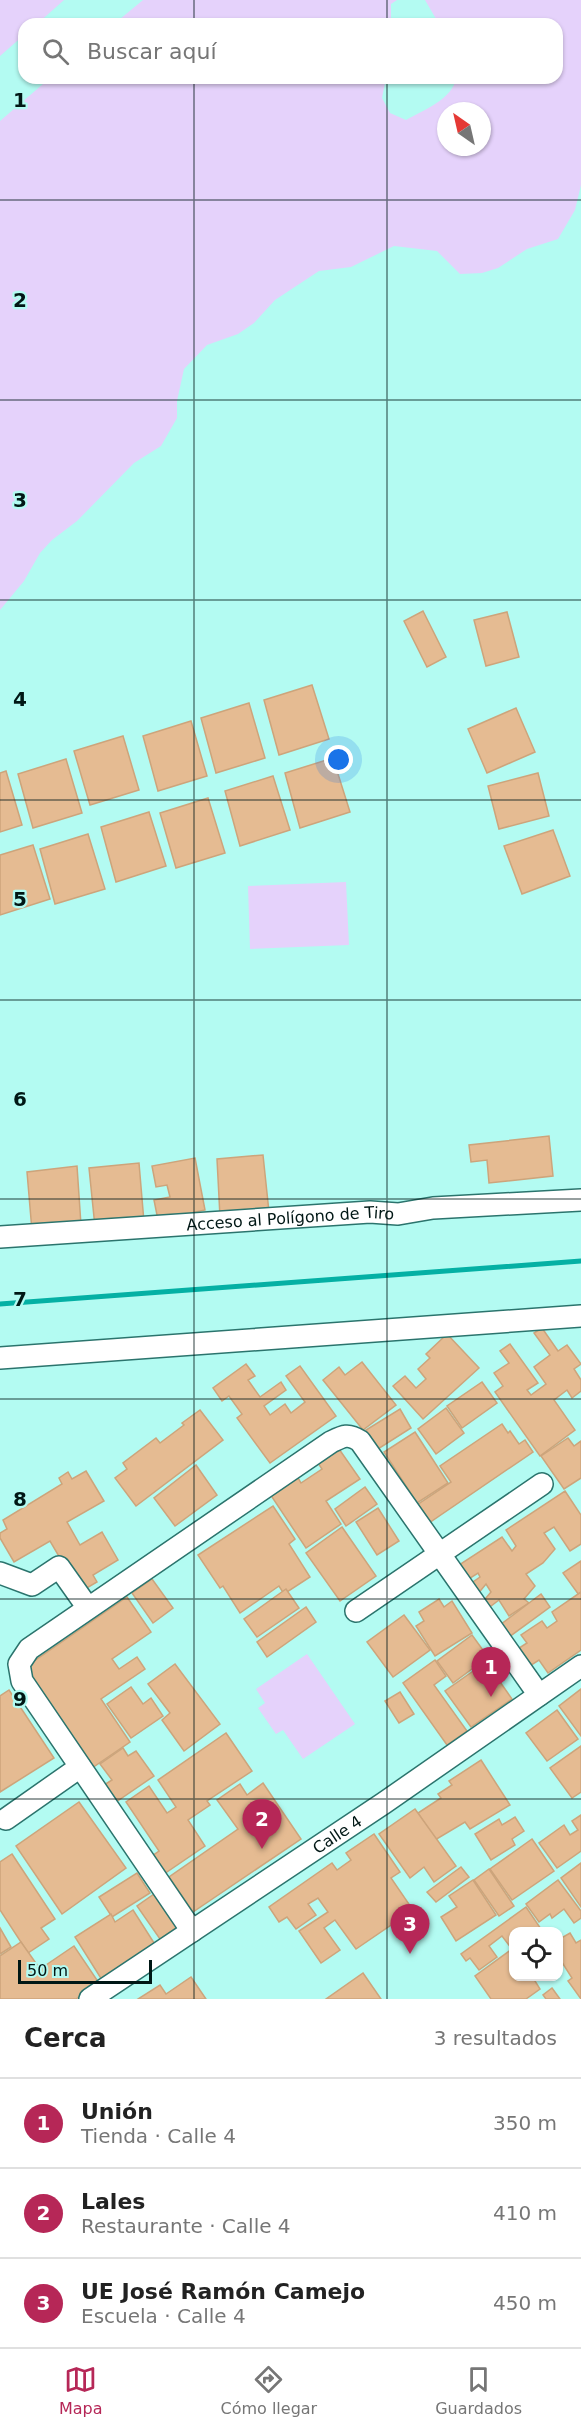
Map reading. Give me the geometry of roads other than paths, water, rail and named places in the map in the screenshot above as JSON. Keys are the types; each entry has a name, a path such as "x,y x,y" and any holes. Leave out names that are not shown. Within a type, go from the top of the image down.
{"street":[{"name":"Acceso al Polígono de Tiro","path":"0,1237 370,1212 398,1214 433,1208 581,1200"},
{"path":"0,1358 581,1316"},
{"path":"192,1931 21,1681 19,1664 28,1649 331,1442 344,1435 353,1436 360,1441 538,1695"},
{"path":"356,1611 542,1485"},
{"path":"0,1572 33,1585 60,1567 88,1608"},
{"name":"Calle 4","path":"90,1999 384,1803 581,1666"},
{"path":"6,1819 80,1767"}],"waterway":[{"path":"0,1304 581,1261"}],"place":[{"name":"Unión","path":"491,1697"},
{"name":"Lales","path":"262,1849"},
{"name":"UE José Ramón Camejo","path":"410,1954"}]}
